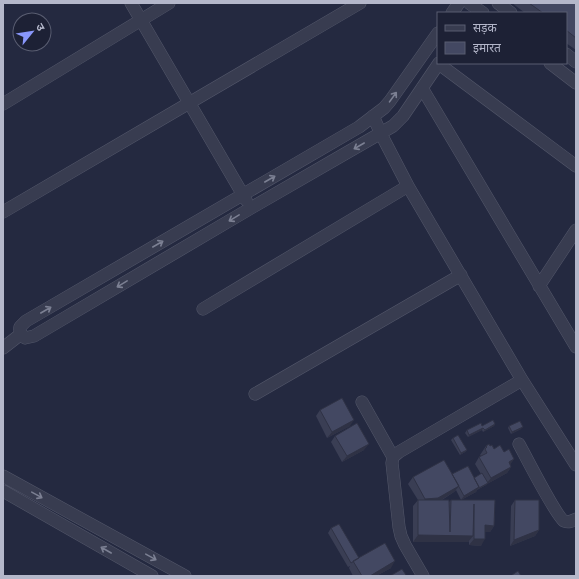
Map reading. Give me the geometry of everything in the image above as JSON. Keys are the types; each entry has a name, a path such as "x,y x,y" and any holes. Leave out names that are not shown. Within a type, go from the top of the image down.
{"street":[{"path":"131,3 251,208"},
{"path":"3,104 169,3"},
{"path":"4,209 360,3"},
{"path":"453,12 459,3"},
{"path":"498,3 510,12"},
{"path":"437,34 390,101 384,108 359,127 22,324 19,330 21,334 25,338 34,336 251,208 381,134 393,126 403,116 438,64"},
{"path":"567,55 576,62"},
{"path":"440,64 576,166"},
{"path":"551,64 576,83"},
{"path":"422,88 576,347"},
{"path":"373,116 408,186 522,380 576,465"},
{"path":"203,308 408,186"},
{"path":"539,286 576,230"},
{"path":"255,394 461,275"},
{"path":"3,348 21,334"},
{"path":"423,576 404,545 399,527 392,463 393,457 398,452 522,380"},
{"path":"362,402 393,457"},
{"path":"519,444 562,520 571,522 576,519"},
{"path":"3,476 185,576"},
{"path":"3,491 152,576"}],"building":[{"path":"529,3 576,3 576,38 567,31 567,12 542,12"},
{"path":"342,398 354,420 332,432 320,410"},
{"path":"493,420 495,424 485,430 483,428 469,435 467,430 481,423 482,426"},
{"path":"520,421 523,427 512,432 509,426"},
{"path":"357,423 369,444 347,456 335,436"},
{"path":"458,435 467,450 461,453 453,438"},
{"path":"489,444 490,446 492,445 494,449 500,445 504,452 509,449 514,459 509,462 511,467 491,478 479,457 487,453 485,449"},
{"path":"444,460 459,486 438,498 425,499 413,477"},
{"path":"468,466 479,487 464,496 452,474"},
{"path":"482,473 488,483 479,488 474,478"},
{"path":"418,500 449,500 450,532 451,500 495,500 494,526 485,525 485,539 474,539 474,504 473,536 418,535"},
{"path":"515,500 539,500 539,530 514,540"},
{"path":"339,524 359,558 351,563 331,528"},
{"path":"385,543 395,561 370,576 362,576 353,561"},
{"path":"402,569 406,575 390,576"},
{"path":"518,571 521,576 512,575"}]}
